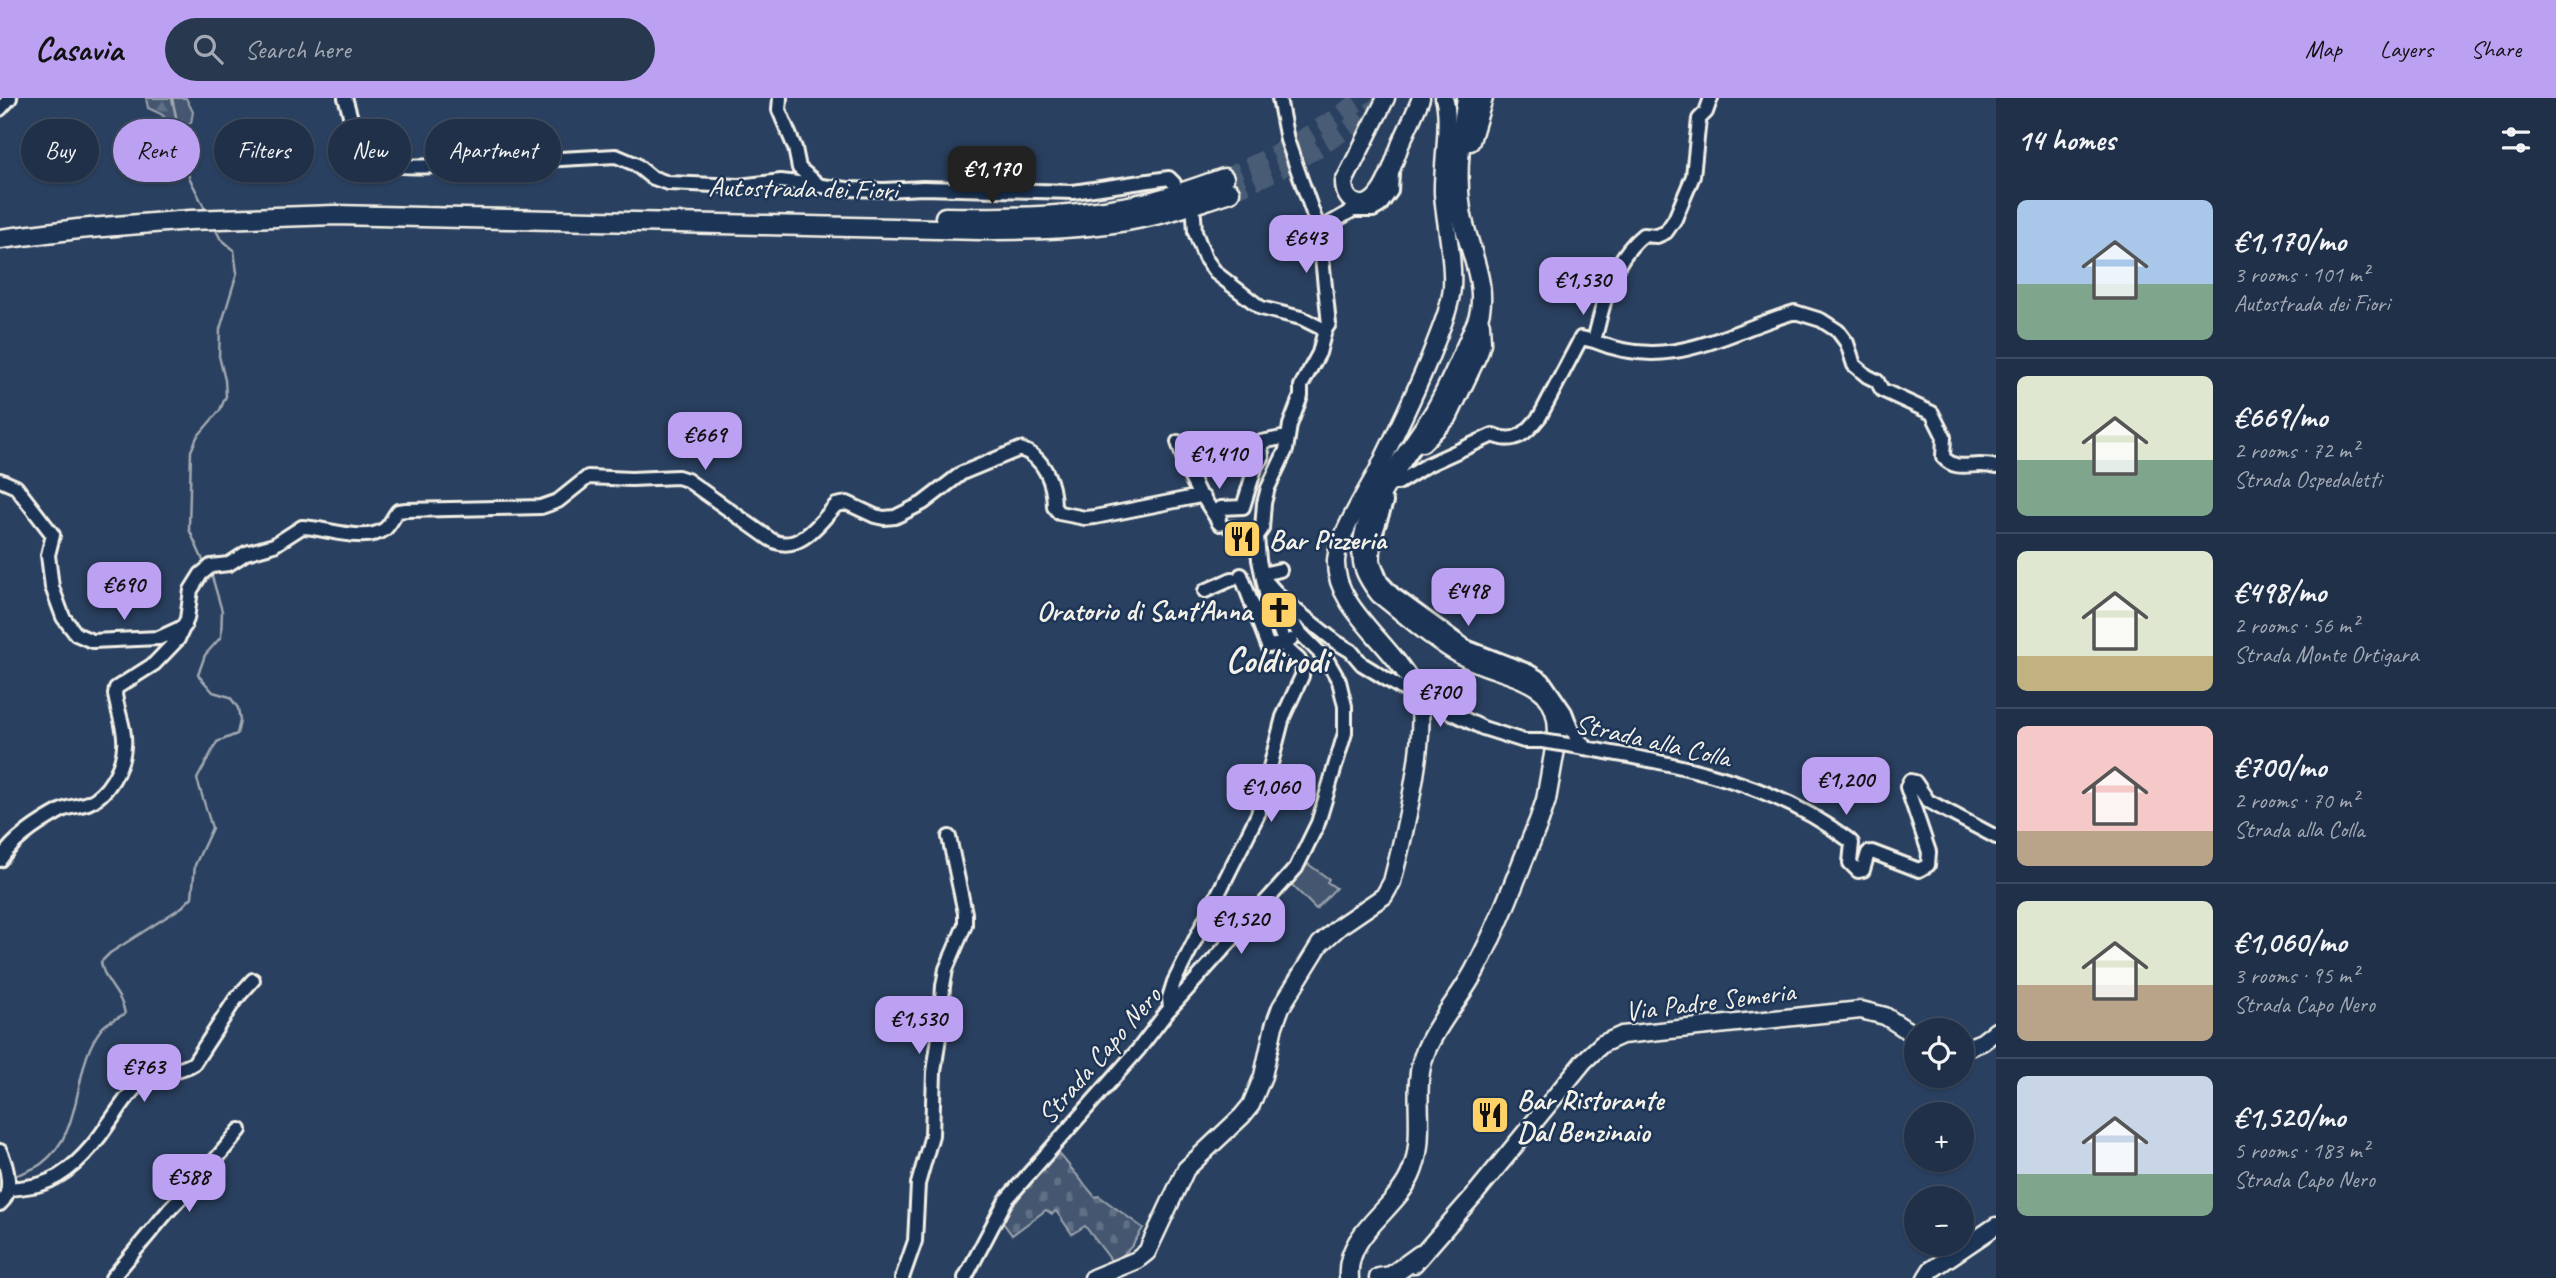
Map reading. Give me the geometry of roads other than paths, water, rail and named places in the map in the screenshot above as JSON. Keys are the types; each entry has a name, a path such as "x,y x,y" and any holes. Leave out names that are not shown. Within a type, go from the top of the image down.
{"highway":[{"path":"1420,1255 1391,1276 1367,1278 1356,1269 1352,1255 1357,1242 1405,1186 1415,1163 1420,1140 1419,1082 1426,1051 1481,959 1539,821 1549,787 1558,732 1552,702 1538,687 1479,664 1454,650 1380,594 1363,565 1364,532 1385,486 1403,458 1448,416 1478,353 1481,333 1480,289 1459,192 1459,157 1467,98"},
{"path":"1462,132 1473,98"},
{"path":"1459,192 1483,98"},
{"name":"Autostrada dei Fiori","path":"0,228 129,213 286,204 1033,217 1133,205 1227,185 1147,217 1089,226 1043,229 981,230 335,215 243,216 132,224 0,239"}],"main road":[{"path":"1385,98 1344,182 1345,193 1353,202 1370,202 1385,184 1421,98"},
{"path":"1093,1278 1137,1260 1147,1252 1185,1169 1251,1105 1264,1076 1274,1026 1281,1007 1320,944 1340,926 1374,905 1388,889 1397,863 1421,730 1418,696 1408,674 1353,609 1337,576 1337,551 1373,485 1429,361 1452,288 1443,192 1446,120 1444,98"},
{"name":"Via Padre Semeria","path":"1402,1278 1468,1203 1584,1061 1602,1044 1622,1035 1861,1010 1885,1016 1904,1028"},
{"path":"1974,1045 1996,1031"},
{"path":"1926,1278 1931,1270 1996,1226"}],"street":[{"path":"0,109 10,98"},
{"path":"345,98 360,145 369,156 394,166 434,166 439,160 453,155 523,161 616,156 635,164 651,177 668,183 739,186 781,181 884,190 923,188 1073,192 1169,178 1174,183"},
{"path":"780,98 779,110 794,148 797,164 820,186"},
{"path":"1257,536 1262,529 1268,488 1286,450 1287,437 1301,396 1301,386 1319,352 1329,324 1319,230 1287,140 1279,98"},
{"path":"1594,341 1608,287 1628,250 1643,235 1657,236 1667,232 1675,219 1693,176 1699,119 1706,112 1711,98"},
{"path":"1319,230 1353,210 1373,210 1381,206 1391,191 1392,170"},
{"path":"1194,216 1195,232 1205,258 1216,272 1261,308 1301,318 1325,330"},
{"path":"1587,748 1573,733 1565,712 1543,680 1528,671 1466,647 1393,594 1381,581 1373,561 1374,538 1383,507 1395,483 1493,435 1504,440 1522,434 1540,416 1581,338 1637,354 1657,355 1688,350 1795,312 1807,314 1838,331 1847,343 1854,365 1877,381 1882,390 1890,396 1932,413 1944,437 1942,457 1948,463 1955,467 1984,463 1996,467"},
{"path":"1223,525 1221,508 1243,507 1256,465 1262,457 1261,442 1287,437"},
{"path":"1170,1009 1169,998 1174,982 1258,814 1283,717 1303,668 1284,644 1272,612 1257,536 1249,530 1223,525 1200,496 1178,442"},
{"path":"0,860 18,839 64,809 89,803 112,781 124,748 116,688 154,664 178,639 185,626 191,590 198,576 211,566 229,564 246,553 274,545 302,527 345,535 374,533 387,527 398,512 406,510 541,507 558,501 588,477 678,477 687,480 779,545 794,543 805,537 841,503 884,519 895,517 923,503 962,473 1020,449 1034,457 1051,479 1054,507 1059,513 1094,517 1200,496"},
{"path":"0,480 16,487 52,535 48,555 52,587 63,617 76,634 92,641 159,638 185,626"},
{"path":"1205,591 1237,577 1280,570"},
{"name":"Strada Capo Nero","path":"965,1278 1006,1200 1138,1050 1170,1009 1296,868 1318,823 1345,733 1345,706 1339,681 1327,660 1301,634 1281,598 1263,574"},
{"path":"1237,577 1268,646 1284,644 1301,634"},
{"name":"Strada alla Colla","path":"1281,598 1335,642 1351,651 1362,664 1418,696 1483,728 1524,741 1542,741 1641,756 1700,770 1796,806 1826,822 1852,843 1850,863 1858,871 1863,870 1868,853 1872,852 1912,869 1920,870 1928,865 1929,852 1907,787 1910,781 1916,782 1928,801 1996,837"},
{"path":"902,1278 915,1241 918,1184 932,1135 933,1072 939,1043 946,969 965,925 965,913 949,838"},
{"path":"9,1189 43,1184 69,1168 94,1145 141,1082 151,1075 184,1070 194,1063 235,1000 253,980"},
{"path":"112,1278 240,1130"},
{"path":"0,1204 9,1189 1,1153"}],"waterway":[{"path":"172,98 189,177 206,211"},
{"path":"205,565 189,529 191,451 197,437 220,410 226,396 219,356 220,329 237,273 234,250 220,238 214,226"},
{"path":"12,1177 38,1166 56,1150 72,1116 85,1061 92,1044 104,1026 125,1014 101,962 110,953 182,907 192,897 195,865 212,828 197,779 217,742 237,734 240,721 238,708 230,697 213,692 198,675 205,655 221,637 222,611 211,573"}],"tunnel":[{"path":"1224,178 1296,142 1363,98"},
{"path":"1230,192 1312,151 1351,127 1387,98"}],"place":[{"name":"Bar Pizzeria","path":"1242,539"},
{"name":"Oratorio di Sant'Anna","path":"1279,610"},
{"name":"Bar Ristorante Dal Benzinaio","path":"1490,1115"}],"district":[{"name":"Coldirodi","path":"1277,660"}]}
